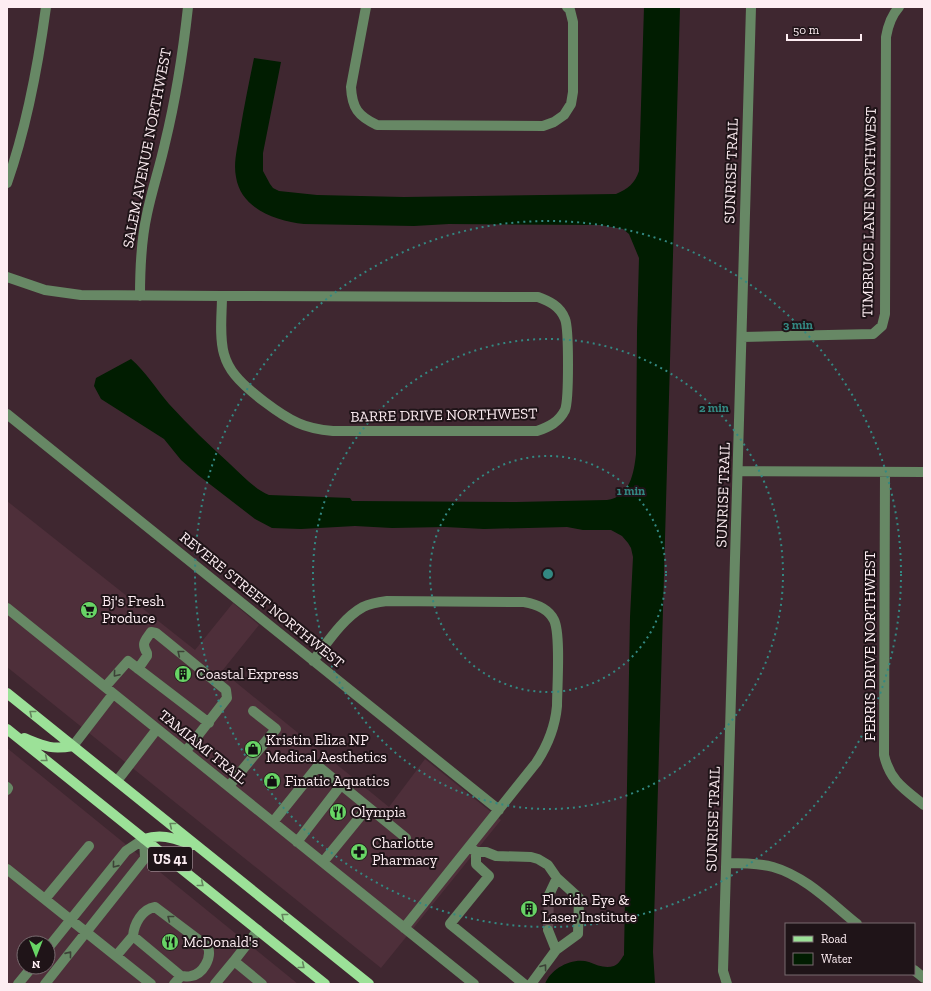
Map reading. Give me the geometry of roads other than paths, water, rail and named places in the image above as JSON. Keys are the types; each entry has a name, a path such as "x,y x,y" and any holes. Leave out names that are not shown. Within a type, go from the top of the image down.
{"main road":[{"name":"US 41","path":"7,693 369,984"},
{"name":"US 41","path":"11,732 325,984"},
{"path":"11,732 49,748 73,746"},
{"path":"144,839 154,836 168,836 200,848"}],"street":[{"path":"7,183 22,135 32,91 41,46 46,7"},
{"name":"SALEM AVENUE NORTHWEST","path":"140,296 140,261 147,212 165,143 176,91 188,7"},
{"path":"366,7 352,87 352,99 354,105 365,120 377,125 535,126 543,126 554,122 564,115 571,104 573,92 573,22 570,10 567,7"},
{"name":"SUNRISE TRAIL","path":"727,984 724,971 726,863 751,7"},
{"name":"TIMBRUCE LANE NORTHWEST","path":"742,337 873,334 882,326 885,314 886,37 888,25 893,14 899,7"},
{"name":"BARRE DRIVE NORTHWEST","path":"7,277 33,287 81,295 538,297 549,301 559,308 565,318 567,330 567,398 565,410 558,420 548,428 536,431 333,431 309,427 292,420 276,410 234,374 223,353 222,296"},
{"name":"REVERE STREET NORTHWEST","path":"7,414 499,810"},
{"path":"738,471 924,472"},
{"name":"FERRIS DRIVE NORTHWEST","path":"885,472 884,755 892,778 924,805"},
{"path":"314,661 353,614 364,607 375,603 387,601 524,602 535,604 546,610 554,620 557,632 557,706 553,730 546,747 536,763 499,810 472,849 404,928"},
{"name":"TAMIAMI TRAIL","path":"7,608 474,984"},
{"path":"138,668 147,656 144,642 151,632 156,633 226,690 227,698 186,751"},
{"path":"105,687 128,661 209,723"},
{"path":"73,746 113,694"},
{"path":"229,786 276,729 253,711"},
{"path":"117,781 157,728"},
{"path":"273,822 318,766 406,838"},
{"path":"297,842 341,785"},
{"path":"323,862 368,807"},
{"path":"56,938 126,851 144,839"},
{"path":"45,984 145,858 144,839"},
{"path":"46,899 89,846"},
{"path":"472,849 496,856 531,857 538,859 548,865 557,878 579,898 578,934 556,950 531,984"},
{"path":"472,849 476,864 489,876 450,924 524,984"},
{"path":"726,863 761,864 785,871 806,883 856,923"},
{"path":"7,869 151,984"},
{"path":"549,895 557,878"},
{"path":"116,956 133,936 134,927 141,916 149,908 155,907 208,947 210,952 207,963 199,973 191,976 181,976 133,936"},
{"path":"215,984 258,930"},
{"path":"548,930 556,950"},
{"path":"234,961 262,984"},
{"path":"915,971 924,978"},
{"path":"18,984 25,975"},
{"path":"174,984 181,976"}],"water":[{"path":"644,7 680,7 653,952 655,984 545,984 552,973 563,965 576,961 583,961 611,967 617,964 624,955 630,617 633,557 628,543 622,536 611,530 583,530 567,527 484,529 355,526 301,529 272,528 255,519 198,475 181,460 164,439 101,399 94,386 96,378 131,359 169,404 199,435 248,481 269,495 350,498 352,501 516,502 607,500 615,498 621,494 626,489 632,476 636,454 639,258 629,234 623,229 600,225 449,224 414,226 304,224 282,220 271,216 252,205 239,188 235,166 254,58 281,62 263,153 263,171 273,188 279,191 317,195 404,197 616,194 630,185 639,171"}],"tunnel":[{"path":"548,930 549,895"}],"place":[{"name":"Bj's Fresh Produce","path":"89,610"},
{"name":"Coastal Express","path":"183,674"},
{"name":"Kristin Eliza NP Medical Aesthetics","path":"253,749"},
{"name":"Finatic Aquatics","path":"272,781"},
{"name":"Olympia","path":"338,812"},
{"name":"Charlotte Pharmacy","path":"359,852"},
{"name":"Florida Eye & Laser Institute","path":"529,909"},
{"name":"McDonald's","path":"170,942"}]}
